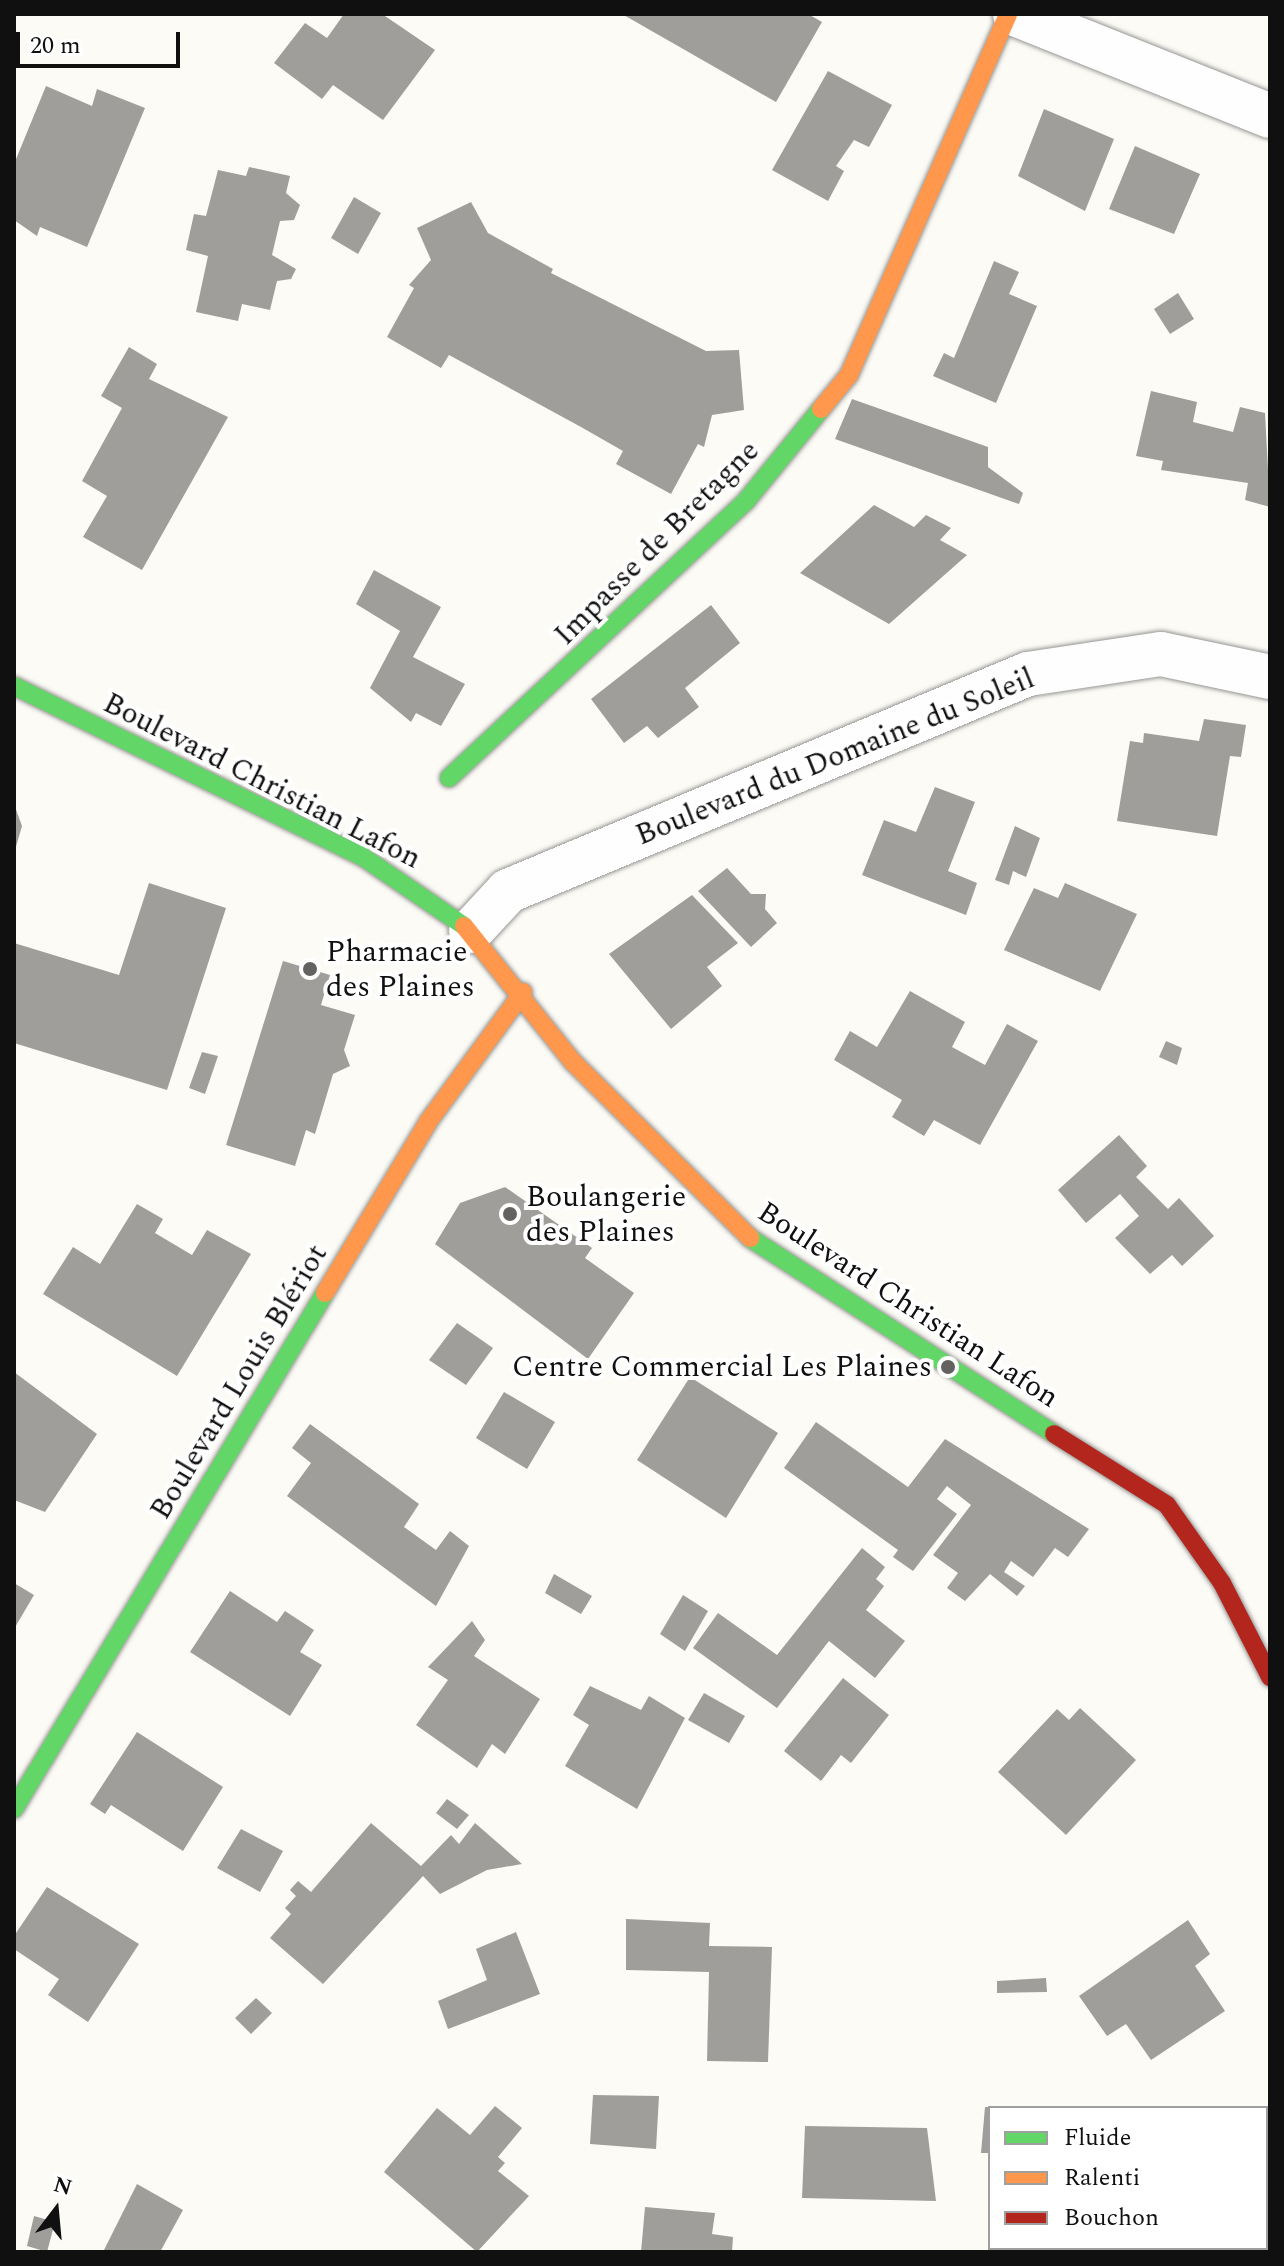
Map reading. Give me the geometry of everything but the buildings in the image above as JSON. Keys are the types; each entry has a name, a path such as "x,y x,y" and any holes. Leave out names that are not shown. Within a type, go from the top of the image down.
{"street":[{"name":"Impasse de Bretagne","path":"449,778 746,501 849,375 1008,14"},
{"path":"1015,14 1270,116"},
{"name":"Boulevard du Domaine du Soleil","path":"471,931 508,891 1028,674 1161,654 1270,677"},
{"name":"Boulevard Christian Lafon","path":"14,686 363,857 471,931 523,992 573,1062 707,1202 772,1256 1167,1505 1222,1583 1270,1677"},
{"name":"Boulevard Louis Blériot","path":"14,1809 428,1122 523,992"}],"traffic: fast":[{"path":"449,778 746,501 821,409"},
{"path":"14,686 363,857 464,926"},
{"path":"750,1238 1054,1434"},
{"path":"14,1809 325,1293"}],"traffic: slow":[{"path":"821,409 849,375 1008,14"},
{"path":"464,926 573,1062 750,1238"},
{"path":"325,1293 428,1122 523,992"}],"traffic: jam":[{"path":"1054,1434 1167,1505 1222,1583 1270,1677"}],"place":[{"name":"Pharmacie des Plaines","path":"310,969"},
{"name":"Boulangerie des Plaines","path":"510,1214"},
{"name":"Centre Commercial Les Plaines","path":"948,1367"}]}
